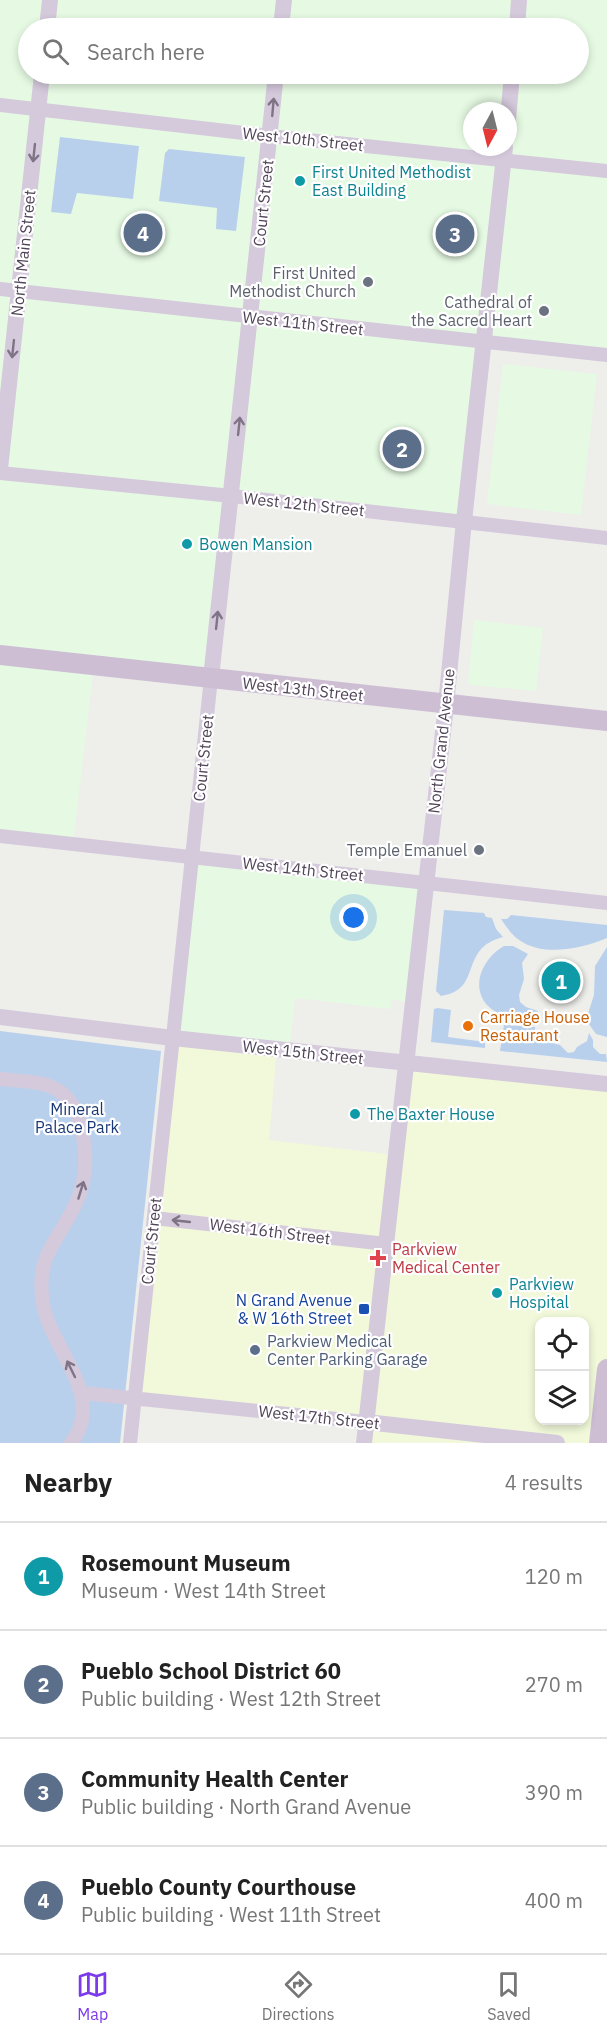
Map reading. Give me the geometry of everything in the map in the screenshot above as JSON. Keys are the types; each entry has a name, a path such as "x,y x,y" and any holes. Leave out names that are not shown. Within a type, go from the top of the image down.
{"main road":[{"name":"West 13th Street","path":"0,655 607,721"},
{"path":"599,1443 607,1369"}],"street":[{"path":"48,18 50,0"},
{"path":"282,18 284,0"},
{"path":"518,18 519,0"},
{"name":"North Main Street","path":"0,471 41,84"},
{"name":"Court Street","path":"130,1443 275,84"},
{"path":"510,102 511,84"},
{"name":"West 10th Street","path":"0,105 270,136 463,150"},
{"name":"West 10th Street","path":"517,155 607,171"},
{"name":"North Grand Avenue","path":"364,1443 505,156"},
{"name":"West 11th Street","path":"0,289 607,356"},
{"name":"West 12th Street","path":"0,471 607,538"},
{"name":"West 14th Street","path":"0,836 607,903"},
{"name":"West 15th Street","path":"0,1017 406,1064 607,1084"},
{"path":"0,1079 36,1082 57,1088 69,1098 78,1114 86,1158 84,1180 76,1203 46,1256 42,1291 46,1316 51,1329 82,1393 84,1409 82,1422 80,1430 71,1443"},
{"name":"West 16th Street","path":"154,1218 386,1244"},
{"name":"West 17th Street","path":"82,1393 556,1443"}],"shaded area":[{"path":"0,0 607,0 607,355 484,342 464,521 232,496 211,678 94,665 73,844 0,836"},
{"path":"503,364 597,374 581,515 487,504"},
{"path":"474,620 543,628 536,691 471,685 468,682"},
{"path":"192,857 426,883 413,1002 392,1000 391,1009 295,998 289,1051 173,1038"},
{"name":"Parkview Medical Center","path":"173,1038 277,1049 269,1140 395,1155 406,1064 607,1084 607,1443 364,1443 366,1423 134,1398"}],"green space":[{"path":"60,137 139,146 133,199 77,193 71,214 51,212"},
{"path":"169,149 245,157 236,231 216,229 217,208 159,201 165,153"},
{"path":"444,910 484,913 486,917 492,918 496,929 503,937 482,948 464,984 459,989 441,996 436,991"},
{"path":"511,915 607,925 607,938 588,945 566,949 533,947 517,938 501,919 507,919"},
{"path":"504,946 513,946 528,954 522,963 524,979 519,995 520,1002 538,1011 535,1020 502,1015 488,1006 482,998 479,989 483,970 495,953"},
{"path":"607,947 607,1037 596,1034 586,1020 594,995 595,966"},
{"path":"434,1009 451,1010 448,1037 485,1042 485,1048 431,1042"},
{"path":"504,1025 535,1027 536,1039 560,1045 568,1053 574,1052 577,1047 587,1041 589,1033 593,1040 593,1047 600,1054 606,1054 607,1062 500,1051"},
{"name":"Mineral Palace Park","path":"0,1031 161,1051 120,1443 0,1443"}],"place":[{"name":"First United Methodist East Building","path":"300,181"},
{"name":"Pueblo County Courthouse","path":"143,233"},
{"name":"Community Health Center","path":"455,234"},
{"name":"First United Methodist Church","path":"368,282"},
{"name":"Cathedral of the Sacred Heart","path":"544,311"},
{"name":"Pueblo School District 60","path":"402,449"},
{"name":"Bowen Mansion","path":"187,544"},
{"name":"Temple Emanuel","path":"479,850"},
{"name":"Rosemount Museum","path":"561,981"},
{"name":"Carriage House Restaurant","path":"468,1026"},
{"name":"The Baxter House","path":"355,1114"},
{"name":"Parkview Medical Center","path":"378,1258"},
{"name":"Parkview Hospital","path":"497,1293"},
{"name":"N Grand Avenue & W 16th Street","path":"364,1309"},
{"name":"Parkview Medical Center Parking Garage","path":"255,1350"}]}
